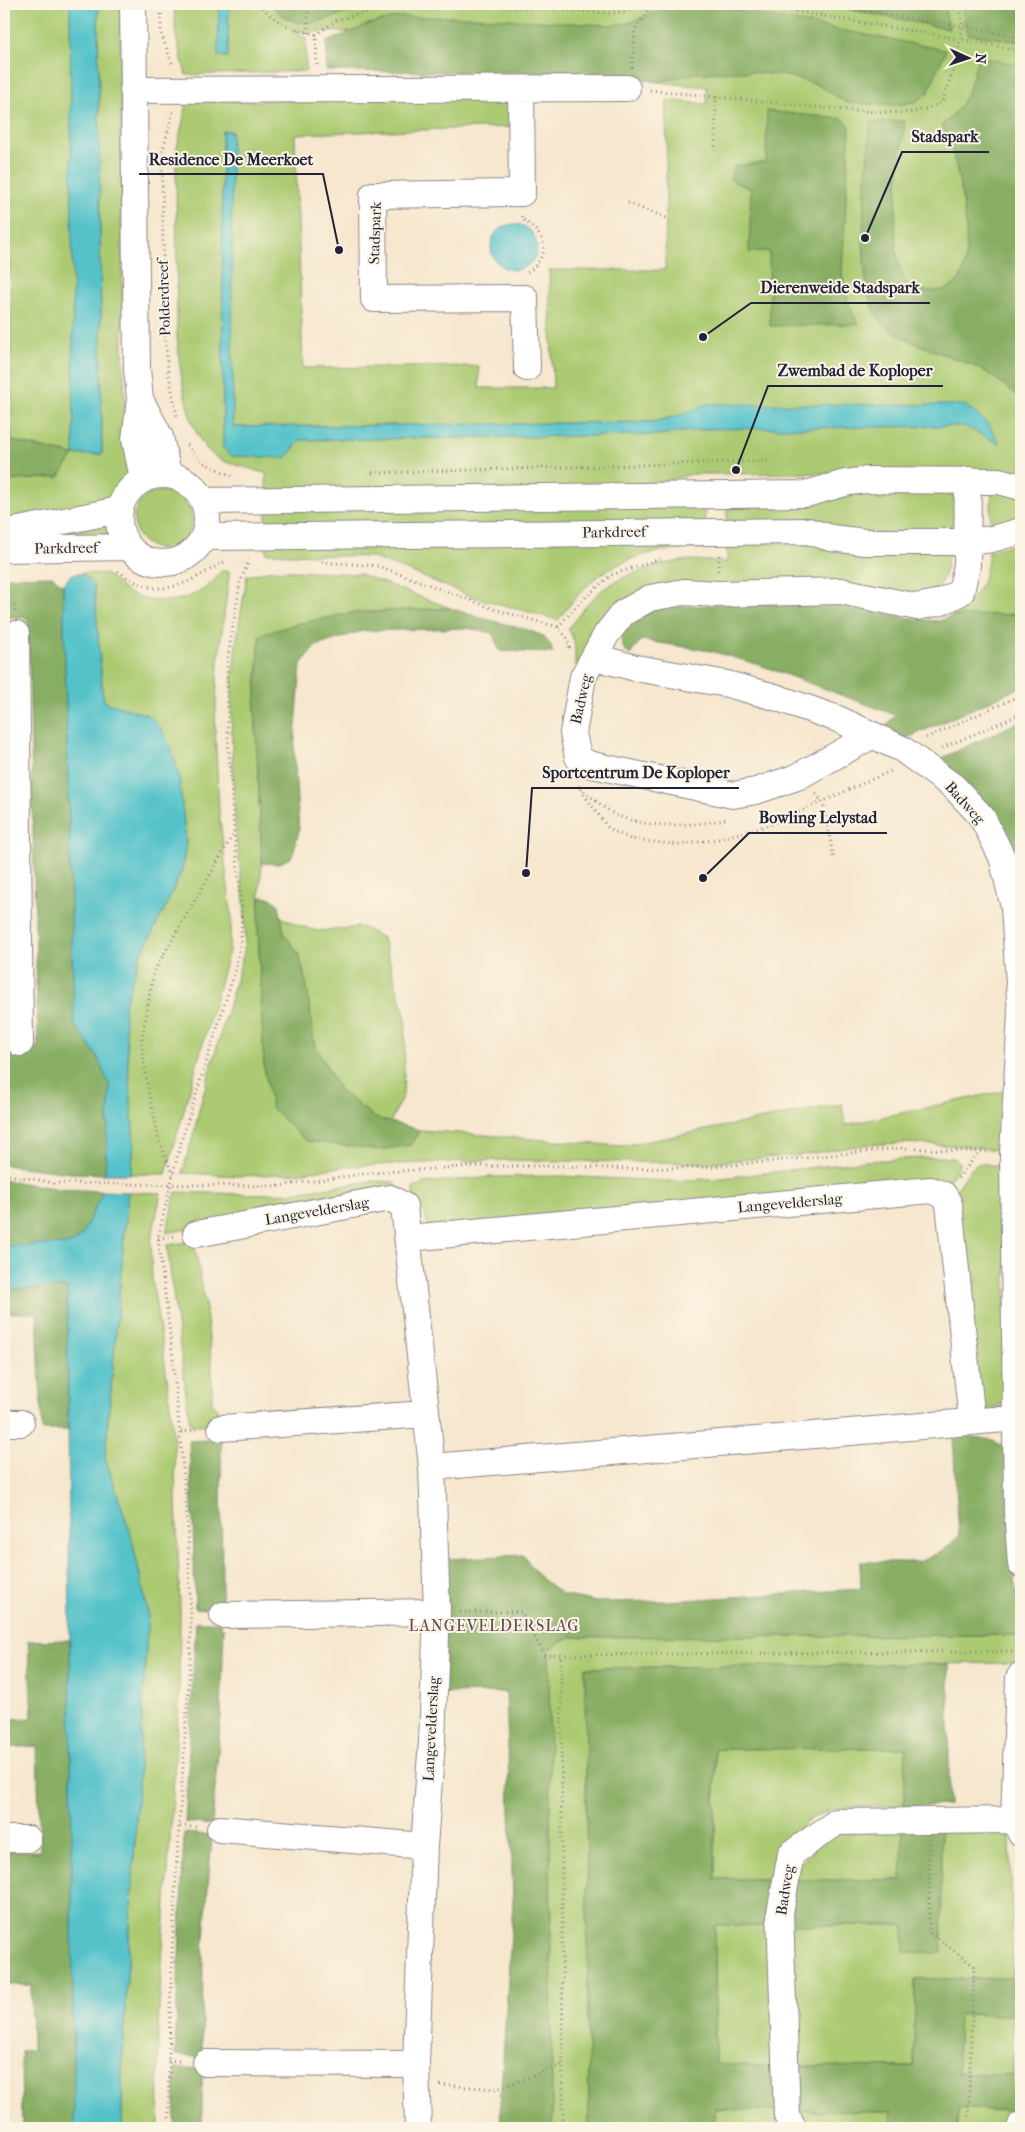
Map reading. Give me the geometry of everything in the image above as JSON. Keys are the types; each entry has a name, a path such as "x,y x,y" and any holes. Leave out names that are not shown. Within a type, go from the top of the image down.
{"street":[{"name":"Polderdreef","path":"133,4 136,369 140,399 160,437 156,477"},
{"path":"133,90 317,91 627,88"},
{"path":"521,89 522,193"},
{"name":"Stadspark","path":"522,193 373,196 374,299 525,298"},
{"path":"525,298 527,368"},
{"path":"156,477 183,478 196,488 205,501 208,519 204,537 196,550 184,559 169,563 154,562 140,557 129,547 122,536 119,523 120,510 126,495 137,482 156,477"},
{"path":"205,501 321,498 806,494 845,483 866,480 999,480 1021,487"},
{"name":"Badweg","path":"582,657 606,635 623,613 650,598 684,592 717,594 841,591 917,607 941,602 961,592 967,565 968,480"},
{"name":"Parkdreef","path":"4,532 120,510"},
{"name":"Parkdreef","path":"204,537 251,547 808,530 831,538 864,542 968,542 992,539 1021,532"},
{"name":"Parkdreef","path":"4,549 129,547"},
{"path":"16,634 11,829 20,1043"},
{"name":"Badweg","path":"582,657 727,684 775,697 838,719 873,735 902,749 954,787 982,817 1002,858 1014,907 1021,1014 1013,1153 1018,1511 1021,1564"},
{"name":"Badweg","path":"582,657 583,677 573,733 578,757 588,764 732,795 756,790 797,777 873,735"},
{"name":"Langevelderslag","path":"408,1238 931,1190 944,1195"},
{"path":"944,1195 949,1204 972,1421"},
{"name":"Langevelderslag","path":"196,1234 390,1198 404,1206 432,1467 436,1612 432,1741 424,1846 416,2074 418,2128"},
{"path":"221,1428 426,1414"},
{"path":"432,1467 1017,1418"},
{"path":"223,1614 436,1612"},
{"name":"Badweg","path":"793,2128 787,2116 780,1913 791,1854 837,1822 1018,1827 1019,1678 1021,1675"},
{"path":"220,1829 424,1846"},
{"path":"206,2064 416,2074"}],"path":[{"name":"Polderdreef","path":"161,4 161,32 174,69 175,91 173,119 162,154 168,370 178,421"},
{"path":"259,4 278,20 292,28 316,34 337,20 380,8 409,4"},
{"path":"308,4 308,33"},
{"path":"459,4 610,13 625,12 640,4"},
{"path":"634,62 635,30 653,4"},
{"path":"751,4 960,38 1021,51"},
{"path":"816,4 963,26 1021,38"},
{"path":"627,88 866,111 908,113 926,109 942,102 954,69 963,26 959,4"},
{"path":"316,34 317,91"},
{"path":"715,151 716,97"},
{"path":"522,193 522,220 538,230 543,241 542,255 535,267 526,274 525,298"},
{"path":"628,203 667,218"},
{"path":"184,438 188,446 202,462 247,484 253,501"},
{"path":"362,474 769,461"},
{"path":"169,2128 170,1988 190,1663 191,1614 187,1512 181,1432 158,1238 173,1175 208,1053 235,971 241,942 242,908 234,832 226,664 240,583 251,547"},
{"path":"315,561 378,566 496,610 558,627 567,638 570,650 582,657"},
{"path":"573,780 578,787"},
{"path":"812,788 823,803 834,860"},
{"path":"173,1175 159,1140 141,1043 154,970 234,832"},
{"path":"4,1174 54,1183 278,1186 370,1173 476,1166 649,1169 741,1164 900,1148 1013,1153"},
{"path":"944,1195 979,1151"},
{"path":"436,1612 522,1612 544,1655 1021,1651"},
{"path":"561,1655 562,2128"},
{"path":"929,1839 929,1932 974,1966 968,2120"},
{"path":"416,2074 496,2089 562,2065"}],"green space":[{"path":"4,4 70,4 75,455 102,454 98,4 120,4 123,356 128,471 127,484 116,499 4,520 4,481 59,477 74,455 12,441 11,312 4,105"},
{"path":"174,4 1021,4 1021,481 992,472 692,474 633,487 266,495 266,473 223,461 215,457 203,445 190,417 186,400 177,337 176,152 187,102 508,97 510,127 295,134 303,368 479,366 479,388 553,388 549,270 665,270 667,100 707,104 707,87 657,82 695,73 707,73 707,38 292,31 306,38 306,71 186,75 176,37","holes":["222,131 231,131 233,427 653,422 681,415 706,404 710,429 654,435 300,440 286,458 223,447"]},
{"path":"271,4 369,4 326,20 303,23 292,21 282,15"},
{"path":"676,4 709,5 946,50 928,93 917,101 899,105 847,103 816,84 787,76 751,72 695,73 657,82 616,73 326,71 327,42 369,24 398,17 472,17 607,25 629,23"},
{"path":"822,4 944,4 949,29"},
{"path":"961,4 1021,4 1021,42 967,34"},
{"path":"978,57 1021,65 1021,398 984,371 915,343 892,330 882,322 872,306 867,283 863,226 871,122 905,121 896,201 896,244 898,263 904,280 913,290 936,291 952,286 963,272 966,257 966,240 963,201 953,154 942,125 962,102 970,86"},
{"path":"767,111 843,119 850,126 842,274 850,306 859,324 770,326 769,251 749,252 751,189 730,180 734,166 766,162"},
{"path":"4,441 12,441 74,455 59,477 4,481"},
{"path":"992,488 1021,496 1021,526 990,528"},
{"path":"852,489 954,490 952,530 924,536 727,525 727,501"},
{"path":"157,491 169,491 179,495 188,504 192,526 184,541 169,549 157,549 147,545 138,536 134,526 134,514 138,504 147,495"},
{"path":"705,501 705,525 266,530 266,508"},
{"path":"110,525 112,536 15,539"},
{"path":"705,540 705,548 660,551 615,566 590,583 558,620 470,596 370,557 266,553 266,543"},
{"path":"727,540 949,551 944,577 933,592 926,597 695,585 575,665 574,642 568,629 596,595 621,579 656,566 692,560 727,562"},
{"path":"1021,542 1021,614 952,616 968,603 979,588 986,571 989,551"},
{"path":"271,570 360,574 450,608 350,613 297,624 260,636 255,707 262,859 258,927 264,1068 410,1145 420,1130 622,1146 842,1104 845,1125 1008,1090 1005,1151 963,1146 903,1143 863,1145 802,1155 705,1163 493,1160 351,1166 288,1174 239,1176 182,1173 244,952 245,919 236,836 233,780 234,663 247,576"},
{"path":"221,571 229,571 229,576 218,664 215,728 219,812 232,919 229,951 166,1174 131,1174 134,1143 124,1006 140,956 182,870 186,843 179,776 170,745 148,715 106,703 103,697 94,585 82,573 105,574 129,593 141,598 166,601 191,596 203,590"},
{"path":"52,576 63,585 74,1024 98,1058 110,1087 105,1174 72,1173 4,1165 4,1048 38,1047 28,618 5,617 4,577"},
{"path":"813,599 914,619 939,621 952,616 1021,614 1021,687 903,740 884,729 895,715 760,665 711,651 641,640 630,655 621,642 624,626 658,608"},
{"path":"450,608 525,629 543,636 550,644 553,653 500,651 492,633 467,628 362,631 316,646 301,664 294,751 299,831 292,857 278,864 262,863 255,707 260,635 297,624 350,613"},
{"path":"1021,721 1021,888 975,792 938,760"},
{"path":"260,897 271,898 279,905 284,934 299,954 307,988 314,1043 339,1090 375,1118 420,1130 410,1145 380,1150 306,1141 272,1109 264,1068 258,927"},
{"path":"281,917 317,931 362,927 383,938 406,1019 403,1095 390,1123 375,1118 339,1090 314,1043 307,988 299,954 284,934"},
{"path":"953,1158 960,1162 957,1170 944,1187 428,1227 425,1213 414,1208 413,1188 422,1183 491,1177 558,1176 670,1181 722,1178 866,1161"},
{"path":"979,1163 1005,1167 1007,1402 989,1410 980,1408 952,1196 970,1170"},
{"path":"4,1180 60,1189 103,1191 82,1235 72,1244 4,1246"},
{"path":"371,1181 394,1182 399,1189 166,1233 176,1192 288,1193"},
{"path":"128,1192 161,1193 151,1242 152,1278 167,1377 174,1443 180,1608 179,1701 158,2025 159,2128 122,2128 122,2067 148,1613 131,1535 105,1458"},
{"path":"194,1241 205,1302 212,1365 212,1402 221,1415 221,1425 190,1425 167,1245"},
{"path":"67,1288 68,1430 42,1430 37,1313 4,1313 4,1289"},
{"path":"962,1436 996,1442 1014,1454 1015,1581 1021,1635 570,1637 549,1649 552,2128 501,2128 500,2106 513,1901 506,1692 444,1693 445,1559 523,1555 539,1576 563,1595 596,1602 668,1601 861,1589 860,1562 919,1562 943,1551 959,1536 953,1438"},
{"path":"221,1439 222,1604 220,1610 195,1608 189,1441"},
{"path":"196,1622 220,1622 221,1628 224,1628 221,1715 212,1825 185,1822"},
{"path":"1021,1635 1021,1659 1018,1663 585,1668 589,2128 552,2128 549,1649 570,1637"},
{"path":"70,1640 74,2128 22,2128 21,2051 32,2050 31,1985 4,1985 4,1852 40,1851 37,1746 4,1748 4,1719 32,1718 28,1641"},
{"path":"949,1664 949,1805 904,1806 906,1748 715,1749 715,1879 776,1879 776,1926 715,1925 715,2064 778,2066 780,2111 715,2109 715,2128 589,2128 585,1668"},
{"path":"906,1748 904,1806 855,1807 825,1812 799,1828 788,1842 782,1855 776,1879 715,1879 715,1749"},
{"path":"903,1829 902,1880 793,1880 794,1871 825,1835"},
{"path":"903,1829 941,1829 942,1953 904,1952 904,1925 792,1925 793,1880 901,1880"},
{"path":"941,1829 1010,1833 1013,1978 915,1979 914,2067 795,2066 792,1925 904,1925"},
{"path":"184,1833 212,1835 203,1953 202,2058 175,2055"},
{"path":"715,1925 776,1926 778,2066 715,2065"},
{"path":"1013,1978 1013,2015 959,2014 957,2073 1013,2075 1013,2111 958,2108 957,2128 892,2127 891,2112 799,2111 795,2066 914,2067 915,1979"},
{"path":"958,2014 1013,2015 1013,2075 957,2074"},
{"path":"175,2067 202,2069 202,2128 175,2128"},
{"path":"958,2108 1013,2111 1008,2128 957,2128"},
{"path":"715,2109 780,2111 783,2128 715,2128"},
{"path":"799,2111 892,2112 921,2128 803,2128"}],"water":[{"path":"70,4 98,4 102,454 74,455"},
{"path":"219,4 229,4 228,57 218,56"},
{"path":"222,131 231,131 233,427 653,422 681,415 706,404 965,405 989,425 1000,444 964,426 709,429 654,435 300,440 286,458 231,456 223,448"},
{"path":"519,224 523,225 533,234 536,238 536,256 527,266 519,270 509,270 501,266 492,256 491,242 495,234 505,225"},
{"path":"82,573 94,585 103,697 106,703 148,715 159,726 170,745 179,776 186,843 182,870 140,956 124,1006 134,1143 131,1174 105,1174 110,1087 98,1058 74,1024 63,585 71,575"},
{"path":"103,1191 128,1192 105,1458 131,1535 148,1613 122,2067 122,2128 74,2128 67,1288 4,1289 4,1246 72,1244 82,1235"}],"place":[{"name":"Stadspark","path":"865,238"},
{"name":"Residence De Meerkoet","path":"339,250"},
{"name":"Dierenweide Stadspark","path":"703,337"},
{"name":"Zwembad de Koploper","path":"736,470"},
{"name":"Sportcentrum De Koploper","path":"526,873"},
{"name":"Bowling Lelystad","path":"703,878"}],"district":[{"name":"LANGEVELDERSLAG","path":"494,1625"}]}
